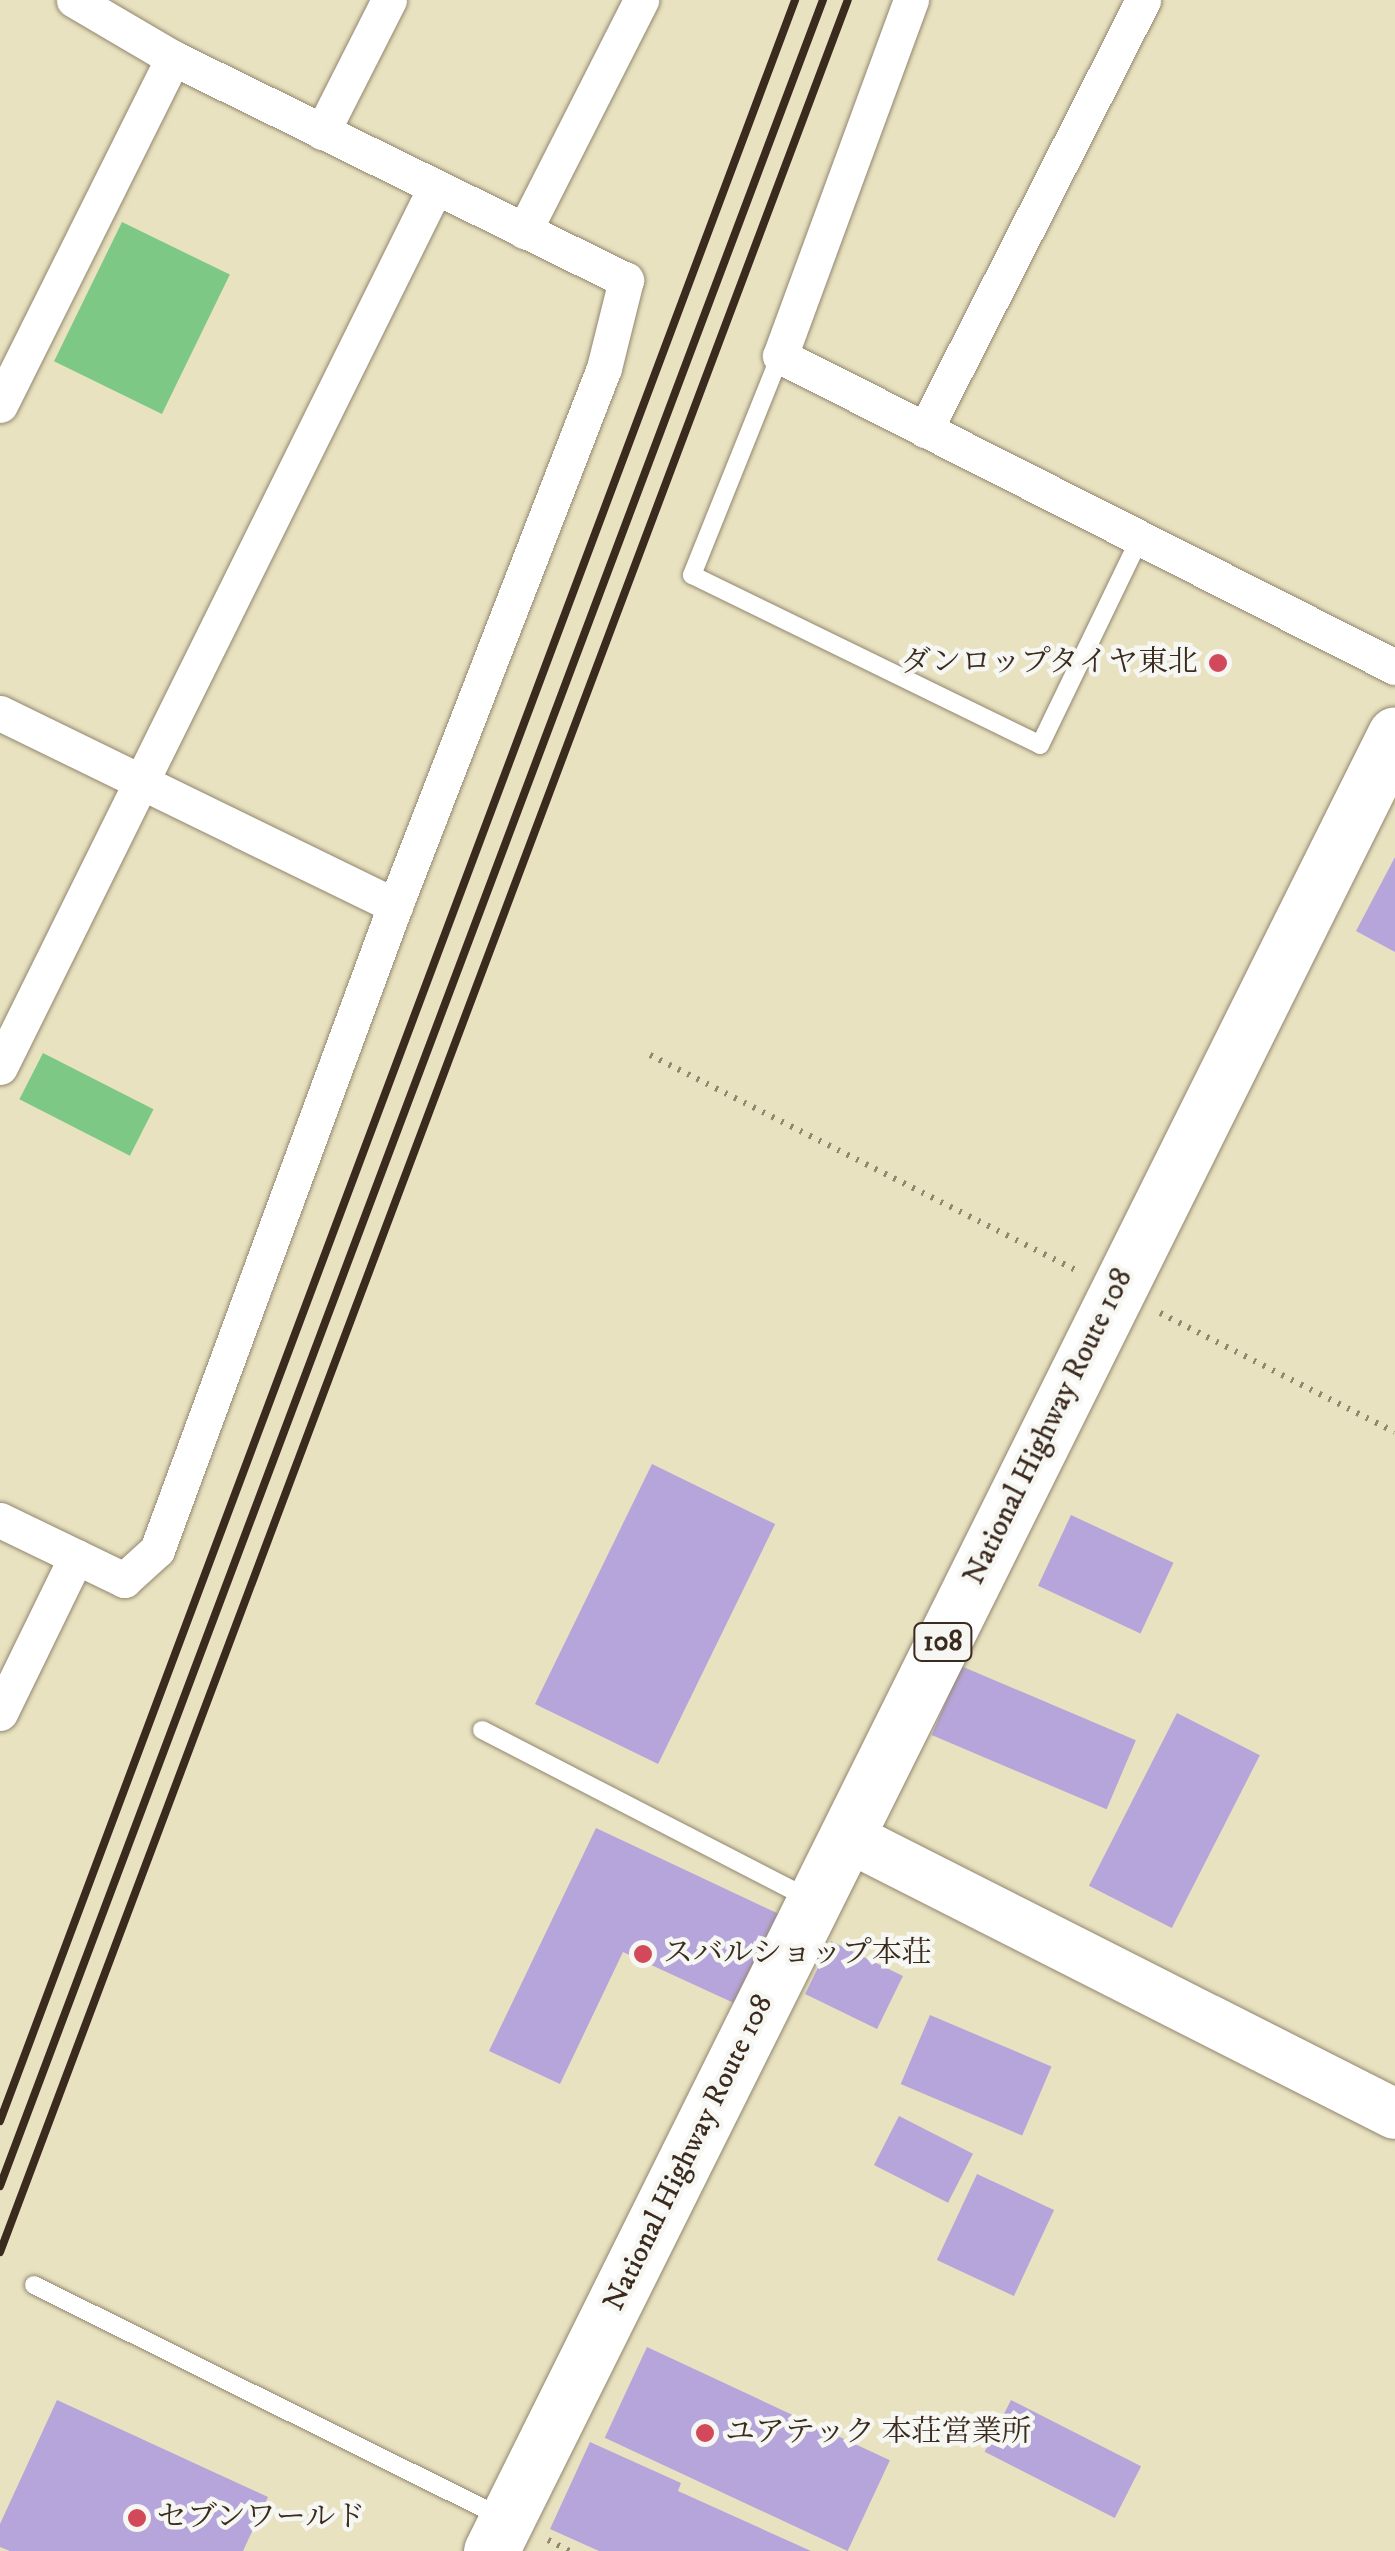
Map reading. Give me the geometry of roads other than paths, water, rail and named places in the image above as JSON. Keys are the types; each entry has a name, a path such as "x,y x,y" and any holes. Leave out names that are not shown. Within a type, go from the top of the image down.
{"highway":[{"name":"National Highway Route 108","path":"498,2535 1395,734"}],"street":[{"path":"0,1520 124,1580 157,1550 395,906 604,368 626,280 172,58 138,15 74,0"},
{"path":"322,132 390,0"},
{"path":"524,231 640,0"},
{"path":"912,0 780,356 1395,667"},
{"path":"925,430 1143,0"},
{"path":"0,405 172,58"},
{"path":"0,1067 139,779 435,188"},
{"path":"0,713 395,906"},
{"path":"0,1713 76,1557"},
{"path":"846,1836 1395,2114"}],"lane":[{"path":"780,356 692,575 1040,745 1140,538"},
{"path":"482,1730 815,1901"},
{"path":"34,2285 498,2535"}],"railway":[{"path":"0,2121 795,0"},
{"path":"0,2186 823,0"},
{"path":"0,2252 848,0"}],"place":[{"name":"ダンロップタイヤ東北","path":"1218,663"},
{"name":"スバルショップ本荘","path":"643,1954"},
{"name":"ユアテック 本荘営業所","path":"705,2433"},
{"name":"セブンワールド","path":"137,2518"}]}
